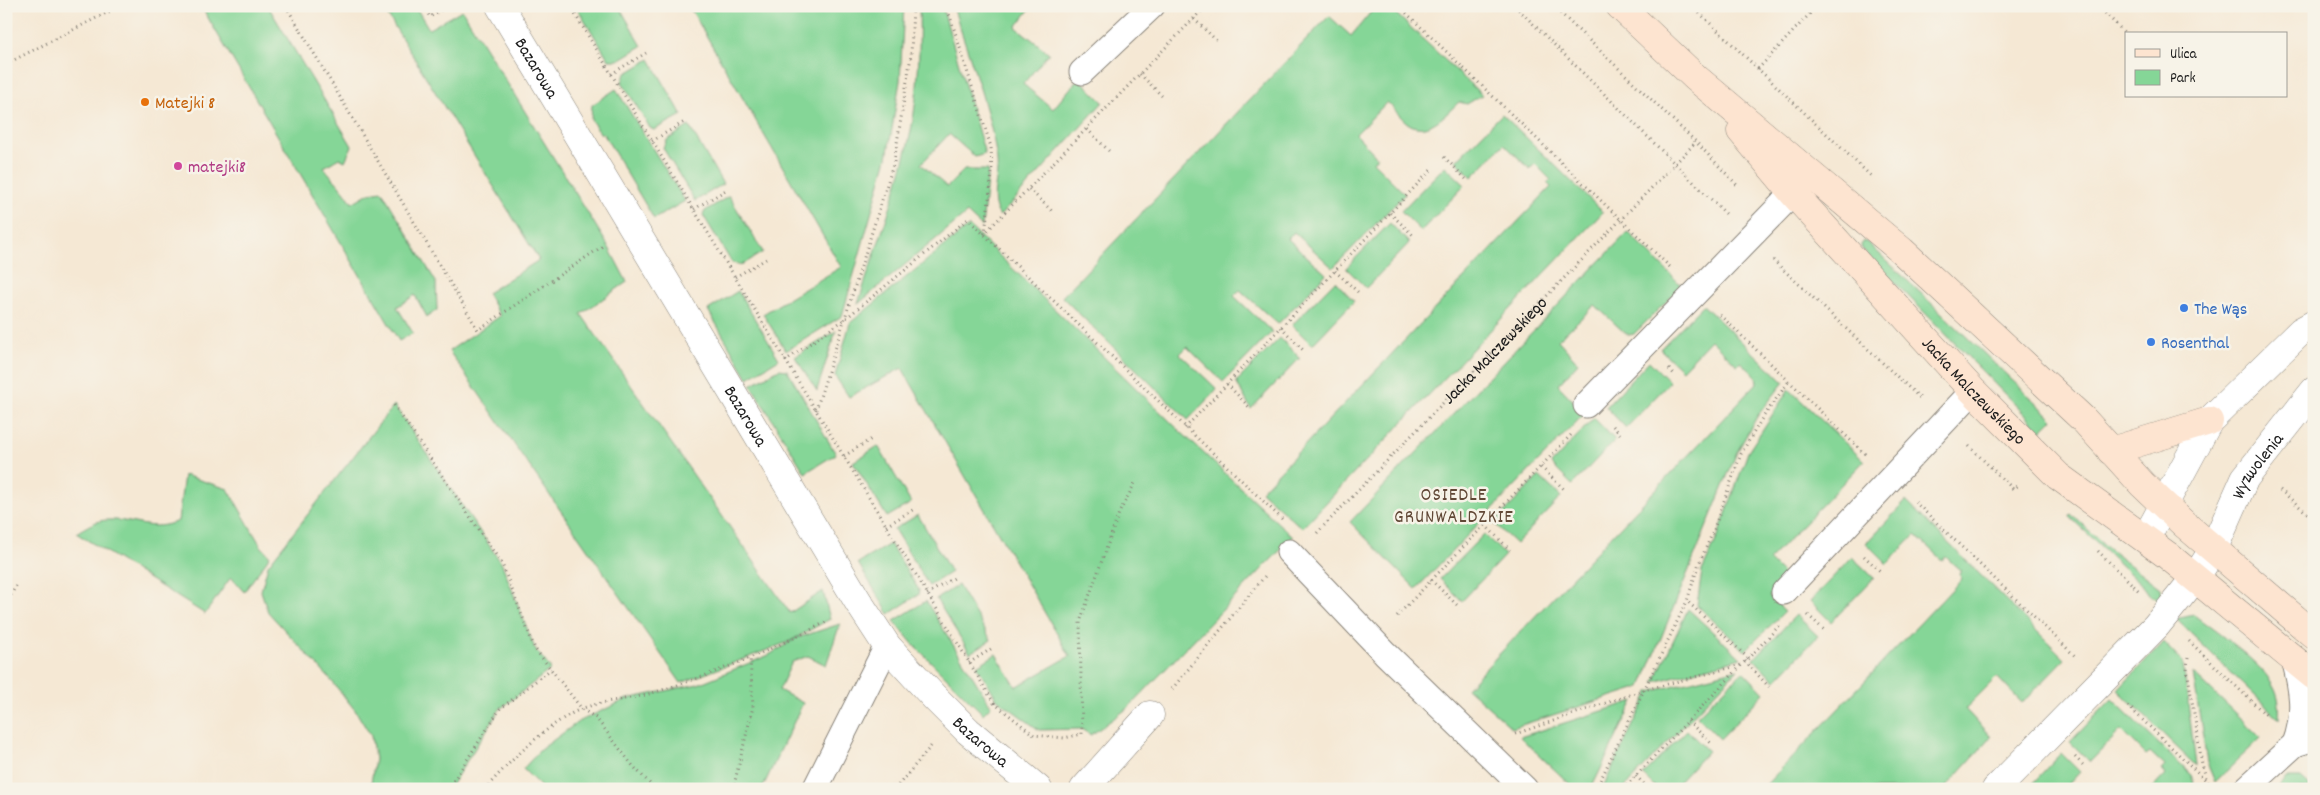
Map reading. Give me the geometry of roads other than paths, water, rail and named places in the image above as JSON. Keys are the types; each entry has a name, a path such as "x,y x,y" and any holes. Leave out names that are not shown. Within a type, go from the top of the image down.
{"street":[{"name":"Bazarowa","path":"500,6 859,603 887,646 968,731 1038,789"},
{"name":"Jacka Malczewskiego","path":"1620,6 1696,78 1902,252 2010,350 2089,426 2163,504 2213,550 2314,635"},
{"name":"Jacka Malczewskiego","path":"1696,78 1793,193 1973,391 2058,476 2146,538 2304,668"},
{"path":"2146,538 2209,421 2301,332 2314,324"},
{"name":"Wyzwolenia","path":"1996,789 2164,616 2195,578 2213,550 2245,478 2314,391"},
{"path":"2111,451 2209,421"},
{"path":"1084,789 1150,714"}],"lane":[{"path":"1082,72 1152,6"},
{"path":"1586,405 1793,193"},
{"path":"1791,599 1890,479 1973,391"},
{"path":"1289,552 1385,653 1525,789"},
{"path":"815,789 887,646"},
{"name":"Jacka Malczewskiego","path":"2246,789 2304,741 2302,692 2304,668"}],"place":[{"name":"Matejki 8","path":"145,102"},
{"name":"matejki8","path":"178,166"},
{"name":"The Wąs","path":"2184,308"},
{"name":"Rosenthal","path":"2151,342"}],"district":[{"name":"OSIEDLE GRUNWALDZKIE","path":"1454,504"}]}
